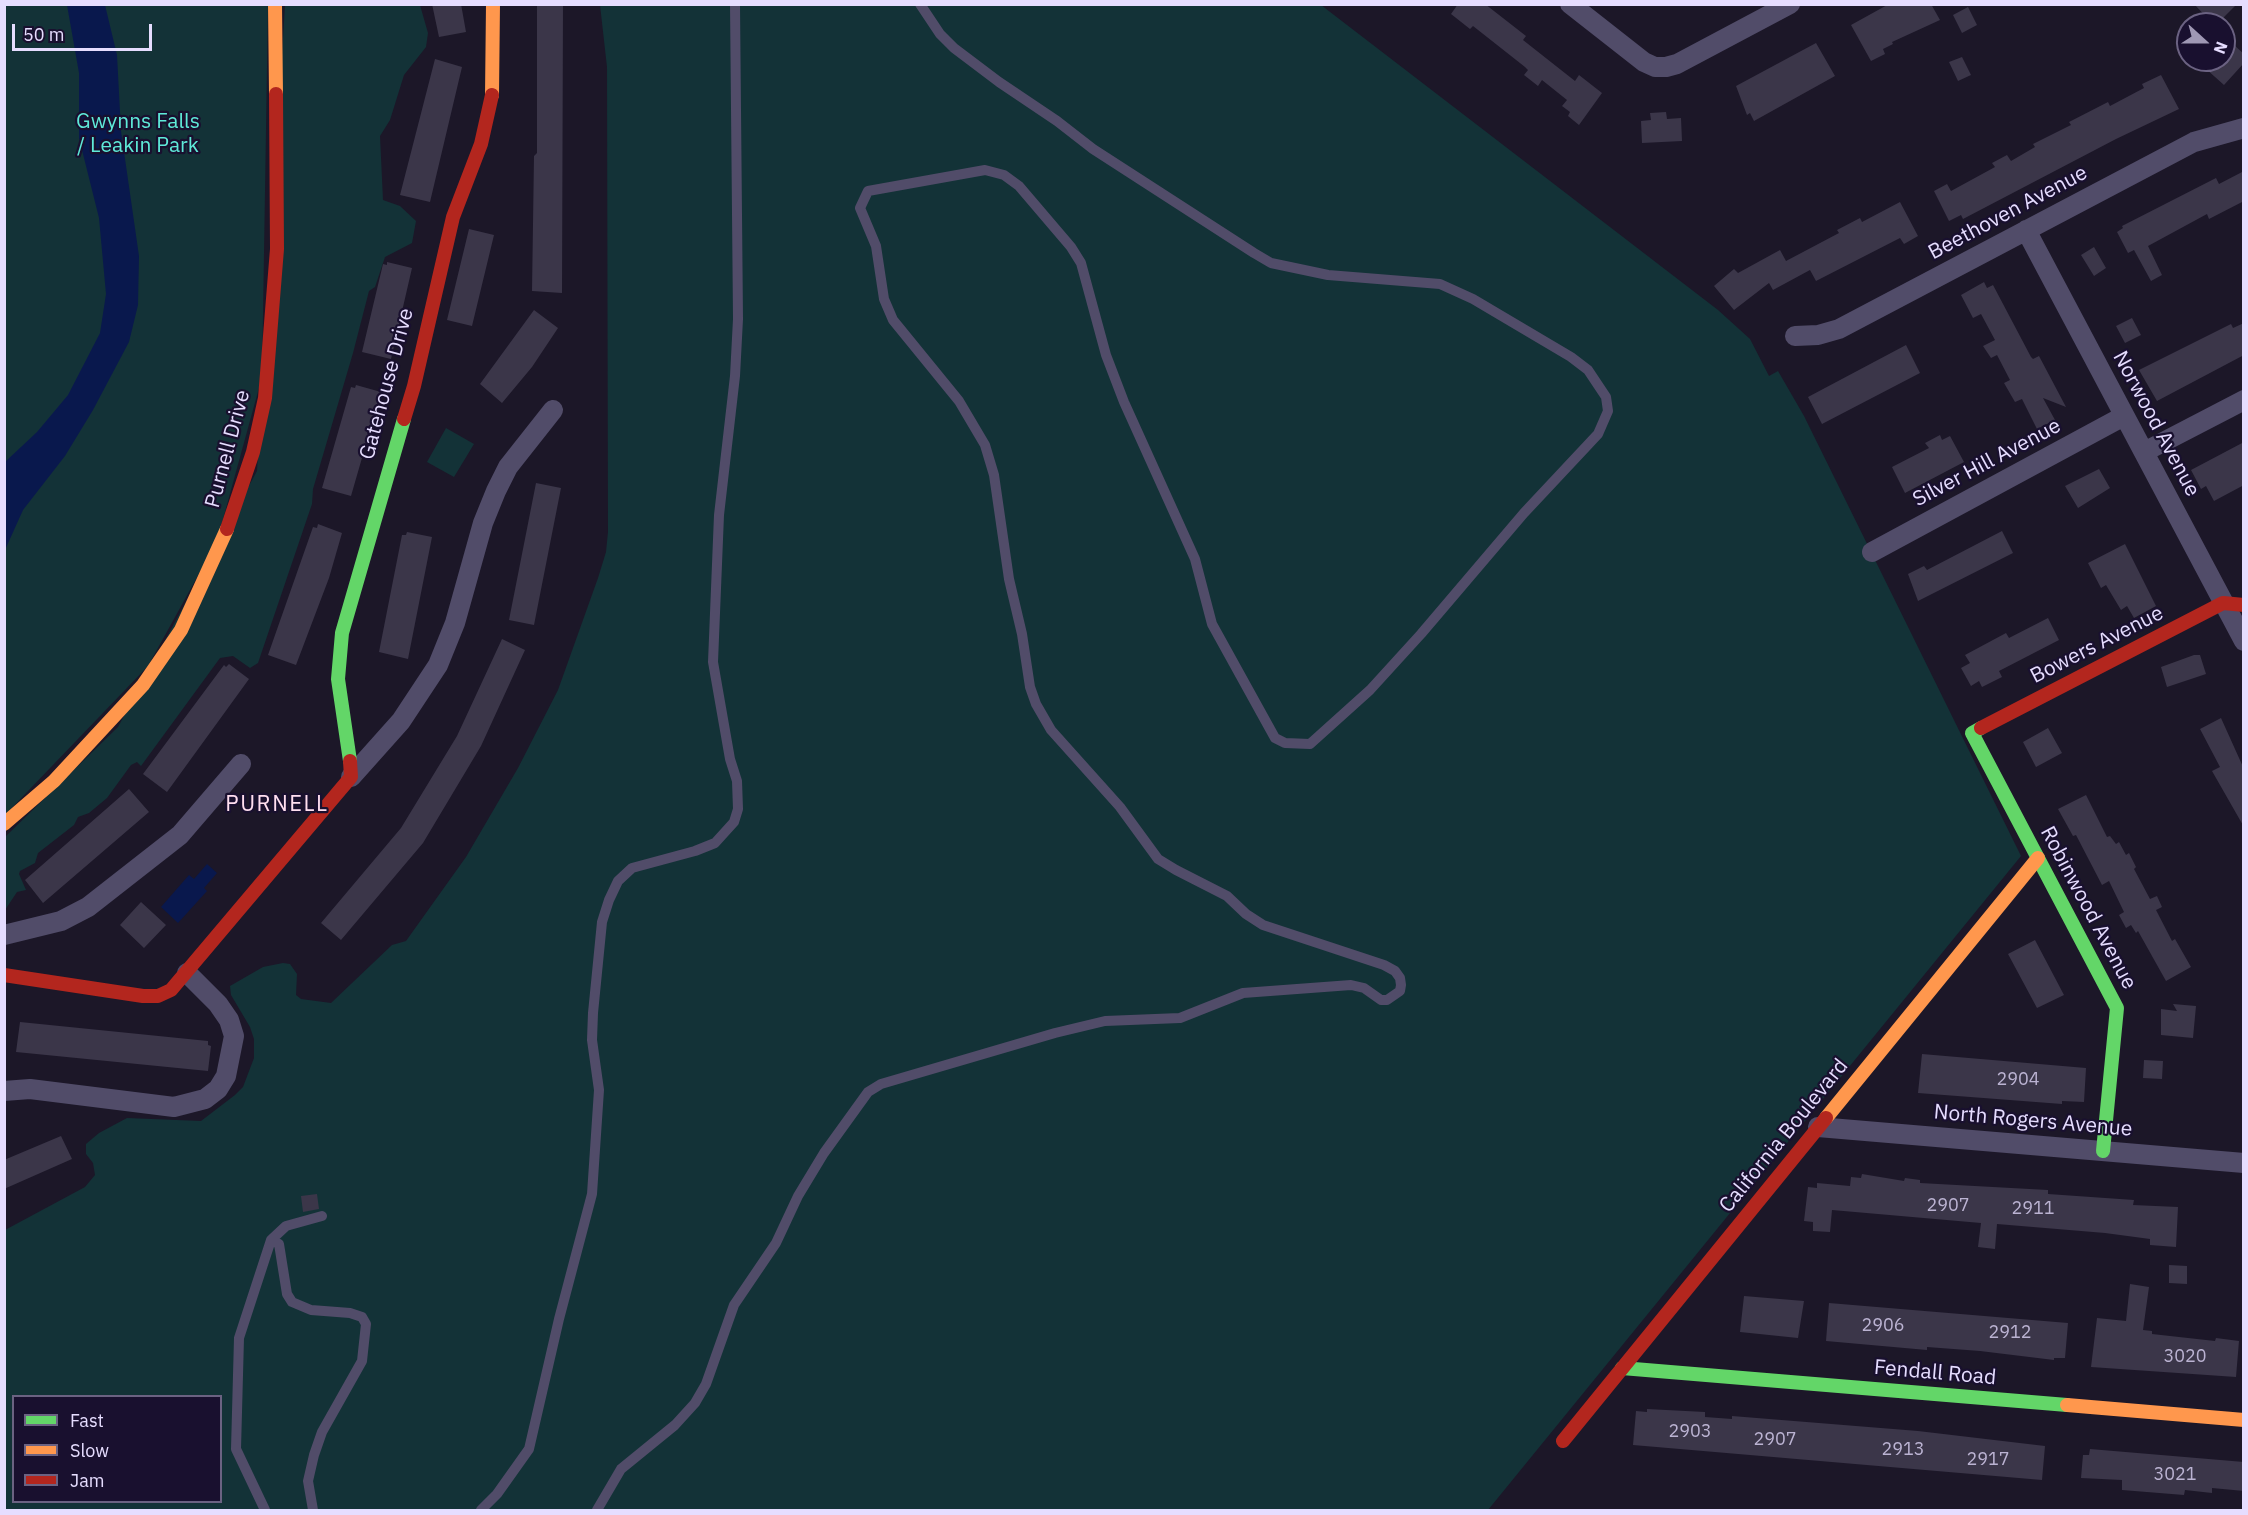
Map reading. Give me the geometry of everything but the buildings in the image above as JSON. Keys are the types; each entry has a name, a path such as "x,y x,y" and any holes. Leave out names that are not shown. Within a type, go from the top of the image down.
{"street":[{"name":"Purnell Drive","path":"4,824 54,781 143,685 180,630 210,570 235,510 254,452 265,398 272,329 277,249 275,4"},
{"name":"Gatehouse Drive","path":"351,777 346,723 338,679 342,633 374,514 414,386 453,217 481,144 491,104 494,74 493,4"},
{"path":"1570,4 1644,62 1666,67 1677,64 1790,4"},
{"name":"Beethoven Avenue","path":"1795,336 1818,335 1839,329 2194,142 2244,128"},
{"name":"Norwood Avenue","path":"2026,230 2244,641"},
{"path":"2144,452 2244,400"},
{"path":"4,975 158,996 171,990 401,721 438,665 455,623 483,523 496,491 508,467 553,410"},
{"name":"Silver Hill Avenue","path":"1872,552 2124,416"},
{"path":"2223,603 2244,605"},
{"name":"Bowers Avenue","path":"1972,733 2223,603"},
{"name":"Robinwood Avenue","path":"1972,733 2117,1008 2103,1151"},
{"path":"4,935 61,921 88,907 180,835 241,764"},
{"name":"California Boulevard","path":"1563,1441 2038,858"},
{"path":"4,1091 30,1089 174,1107 190,1105 205,1099 218,1089 226,1076 234,1035 229,1020 218,1004 187,973"},
{"name":"North Rogers Avenue","path":"1818,1127 2244,1163"},
{"name":"Fendall Road","path":"1622,1368 2244,1420"}],"lane":[{"path":"481,1510 497,1494 529,1449 556,1329 592,1194 599,1090 592,1040 593,1013 602,922 609,900 618,880 632,868 695,851 715,843 725,834 738,809 737,781 730,759 713,662 719,514 735,376 738,319 735,4"},
{"path":"597,1510 621,1469 675,1425 694,1403 706,1384 734,1305 776,1243 798,1196 819,1162 868,1092 881,1084 1055,1033 1105,1021 1180,1018 1243,993 1351,985 1364,988 1381,1000 1387,1000 1400,991 1400,978 1395,971 1384,965 1263,925 1245,914 1227,896 1158,859 1120,807 1052,730 1030,687 994,475 985,446 959,401 893,320 884,299 876,246 860,208 868,191 957,173 985,170 1004,175 1019,186 1071,248 1081,263 1106,355 1124,402 1195,559 1212,624 1275,738 1295,746 1310,744 1370,690 1524,513 1598,434 1608,411 1606,397 1588,370 1561,350 1473,299 1440,285 1328,276 1271,263 1254,254 1093,149 1057,120 999,82 954,48 940,34 920,4"},
{"path":"265,1510 240,1461 235,1438 239,1338 272,1240 286,1226 322,1216"},
{"path":"272,1240 279,1244 287,1294 292,1302 311,1310 350,1313 362,1317 366,1324 362,1361 322,1432 314,1455 308,1481 313,1510"}],"green space":[{"name":"Gwynns Falls / Leakin Park","path":"4,5 268,5 262,377 217,541 148,666 4,816"},
{"path":"285,5 420,5 428,33 426,47 404,75 390,120 380,136 383,200 400,206 416,221 412,243 385,257 375,287 369,291 313,489 312,504 258,663 250,668 233,656 220,658 141,766 137,762 131,765 107,798 89,813 78,817 74,825 38,853 35,863 20,871 19,874 26,890 17,892 5,910 5,837 118,727 257,471"},
{"path":"600,5 1321,5 1718,310 1750,339 1769,376 1778,371 1804,416 2021,856 1488,1510 5,1510 5,1230 85,1187 95,1175 93,1163 86,1154 86,1144 99,1133 127,1118 201,1121 243,1087 254,1058 254,1039 250,1027 231,995 230,986 263,967 290,964 297,974 296,995 301,999 331,1003 392,945 406,941 466,857 518,768 558,690 598,578 606,552 608,532 607,67"},
{"path":"446,428 474,444 454,477 427,462"}],"shaded area":[{"path":"67,5 105,5 117,55 121,131 139,256 138,305 129,342 93,410 65,456 23,510 5,550 5,462 37,432 68,395 100,333 106,294 99,218 79,138 79,73"},
{"path":"207,864 217,873 204,888 207,891 178,923 161,907 189,875 194,879"}],"traffic: fast":[{"path":"350,761 338,679 342,633 404,419"},
{"path":"1981,728 1972,733 2117,1008 2103,1151"},
{"path":"1622,1368 2067,1405"}],"traffic: slow":[{"path":"275,4 276,94"},
{"path":"492,95 493,4"},
{"path":"4,824 54,781 143,685 181,630 227,529"},
{"path":"1826,1118 2038,858"},
{"path":"2067,1405 2244,1420"}],"traffic: jam":[{"path":"227,529 253,452 265,398 277,249 276,94"},
{"path":"404,419 414,386 453,217 481,144 492,95"},
{"path":"1981,728 2223,603 2244,605"},
{"path":"4,975 143,996 158,996 171,990 351,777 350,761"},
{"path":"1563,1441 1826,1118"}],"district":[{"name":"PURNELL","path":"277,805"}]}
